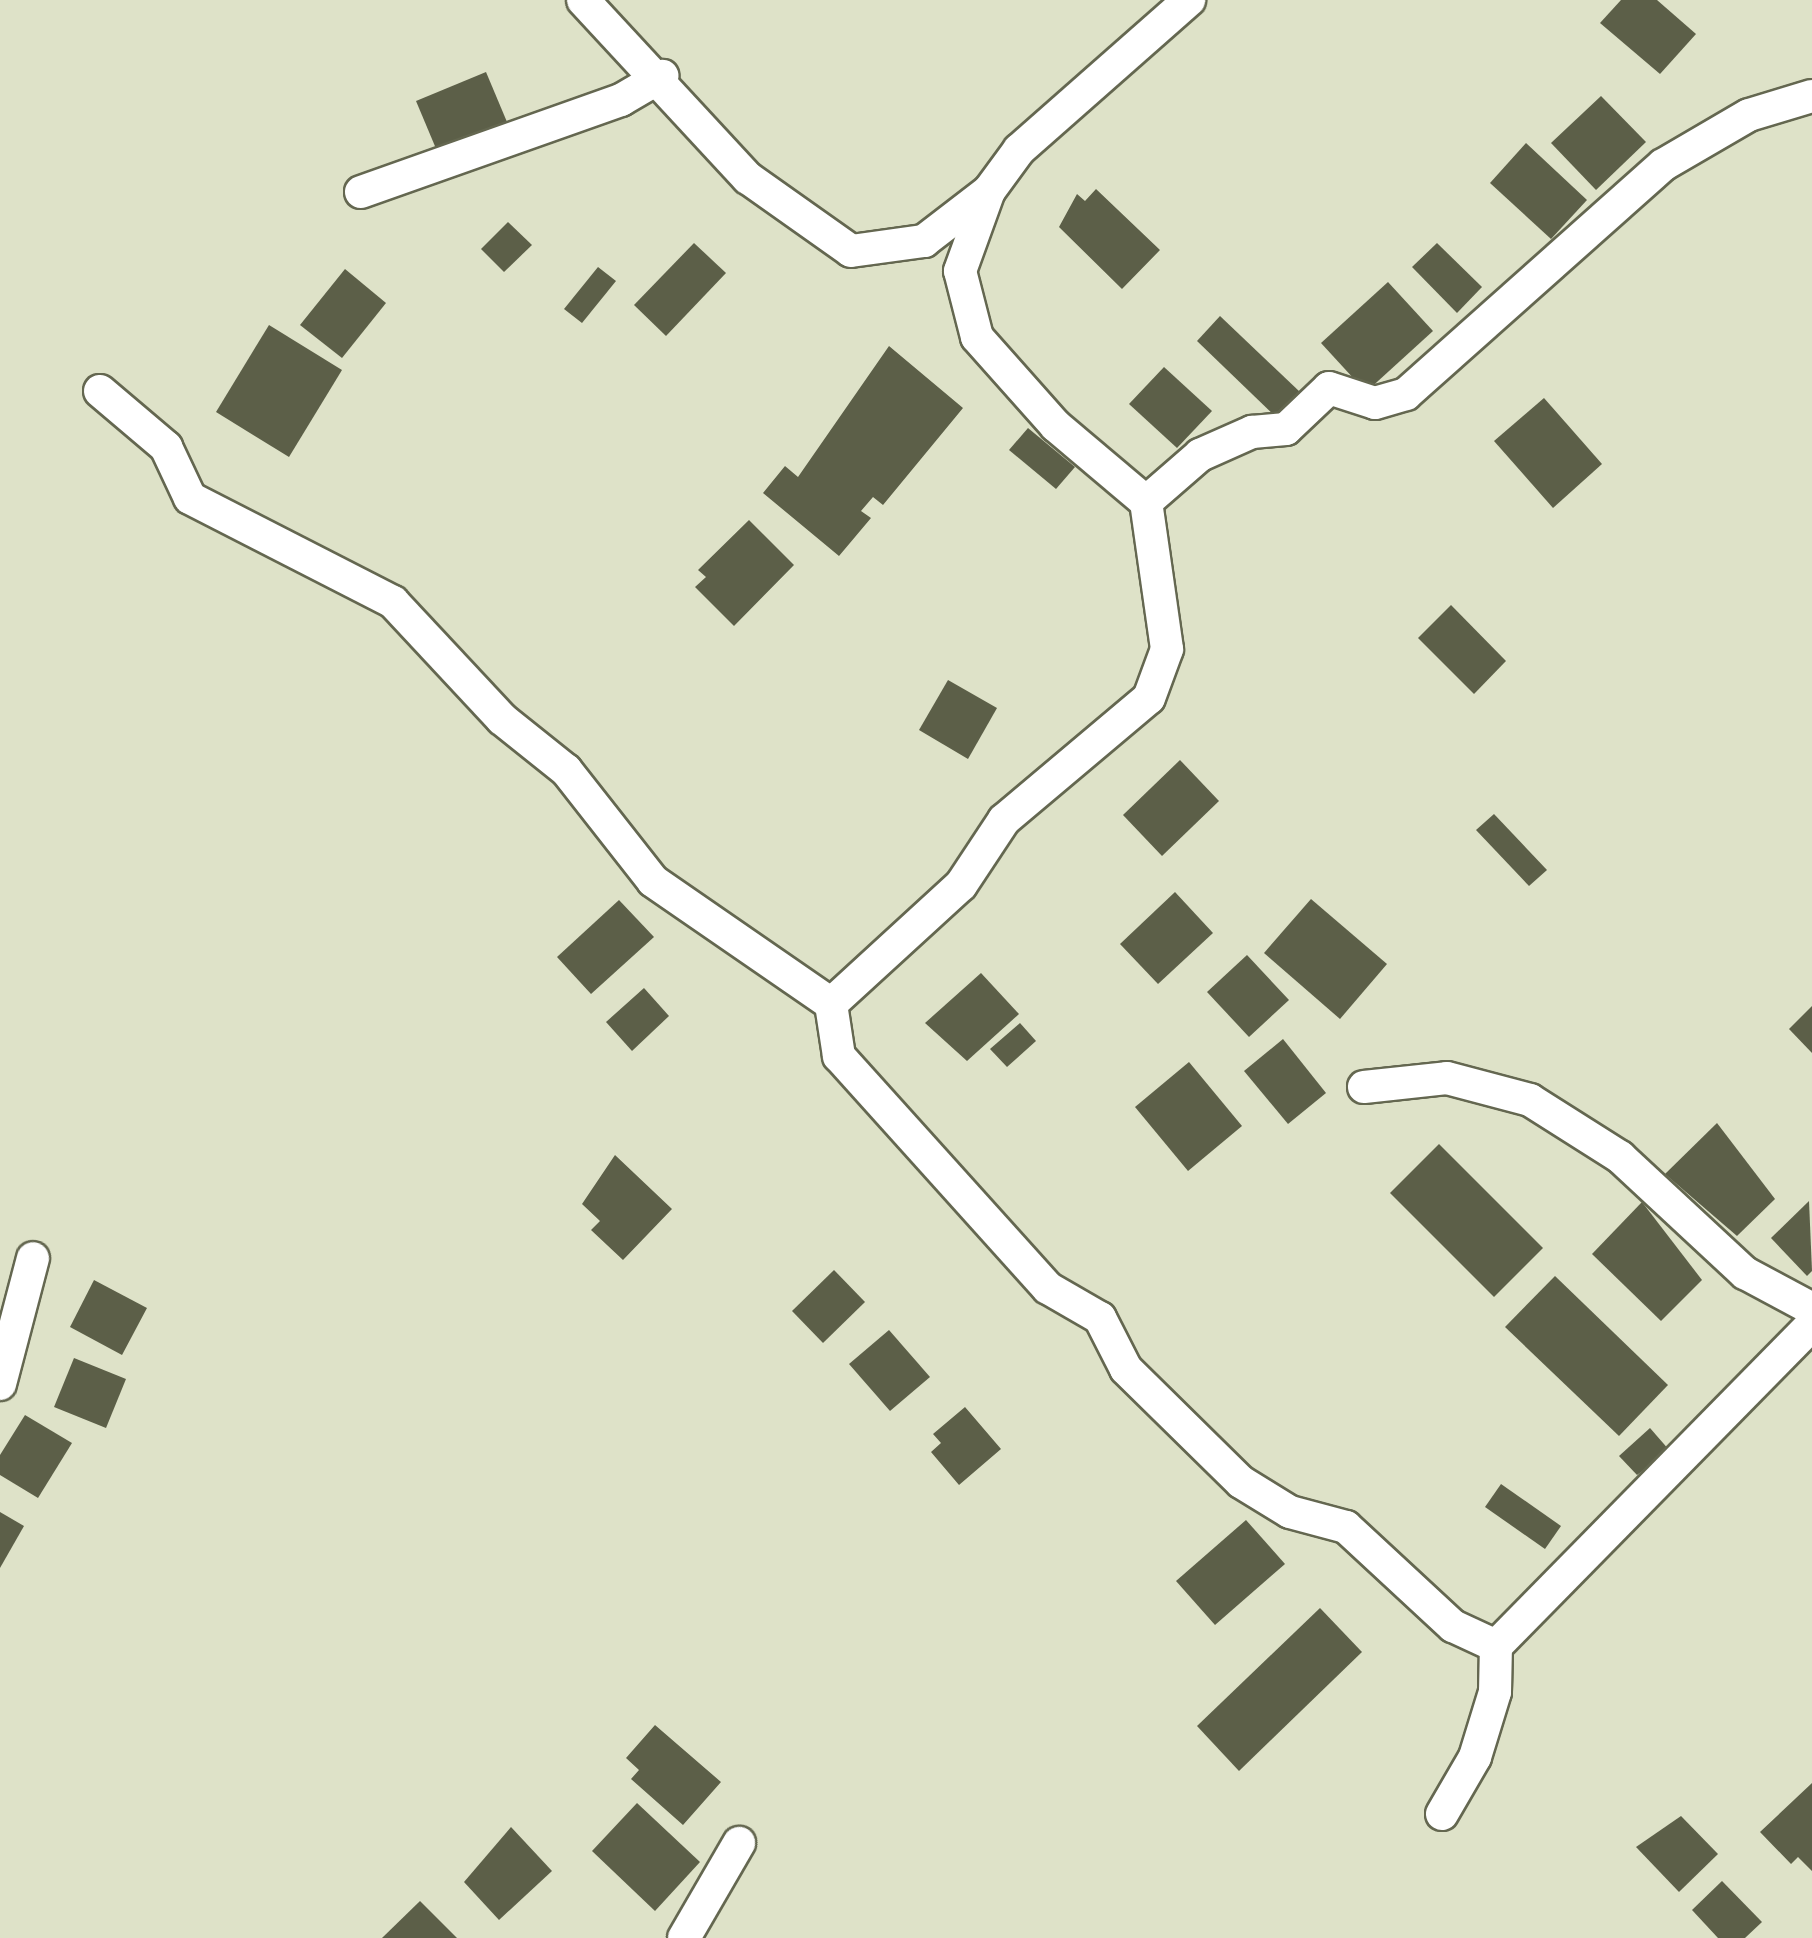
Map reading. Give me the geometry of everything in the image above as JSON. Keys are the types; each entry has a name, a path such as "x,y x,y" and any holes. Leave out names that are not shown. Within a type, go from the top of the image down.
{"street":[{"path":"584,0 662,76 748,178 851,251 924,241 989,191 1048,120 1189,0"},
{"path":"360,192 621,100 662,76"},
{"path":"1146,502 1200,455 1252,432 1286,429 1328,388 1375,403 1406,394 1664,165 1750,115 1812,96"},
{"path":"831,1004 961,886 1004,820 1149,698 1167,649 1146,502 1056,426 978,337 960,271 989,191"},
{"path":"100,391 166,447 190,498 393,602 502,718 566,770 653,881 831,1004 839,1056 1048,1288 1100,1318 1126,1369 1241,1482 1290,1512 1346,1527 1453,1626 1496,1646"},
{"path":"1364,1087 1447,1078 1530,1100 1620,1157 1745,1273 1812,1309"},
{"path":"0,1384 33,1258"},
{"path":"1442,1814 1475,1757 1495,1692 1496,1646 1812,1324"},
{"path":"684,1938 739,1843"}],"building":[{"path":"1621,0 1657,0 1696,34 1660,74 1600,23"},
{"path":"486,72 507,122 437,151 416,101"},
{"path":"1601,96 1646,142 1596,190 1551,143"},
{"path":"1526,143 1587,200 1551,239 1490,183"},
{"path":"1096,189 1160,250 1122,289 1059,227 1077,194 1085,201"},
{"path":"508,222 532,245 504,272 481,249"},
{"path":"694,243 726,273 666,336 634,305"},
{"path":"1437,243 1482,287 1457,313 1412,267"},
{"path":"598,267 616,281 582,323 564,309"},
{"path":"345,269 386,303 342,358 300,325"},
{"path":"1388,282 1433,331 1366,392 1321,343"},
{"path":"1220,316 1300,392 1276,417 1197,341"},
{"path":"269,325 342,370 289,457 216,412"},
{"path":"889,346 963,408 883,505 873,497 861,511 871,518 839,556 763,493 785,466 798,477"},
{"path":"1164,367 1212,411 1177,448 1129,404"},
{"path":"1544,398 1602,464 1553,508 1494,441"},
{"path":"1028,428 1075,467 1056,489 1009,450"},
{"path":"749,520 794,565 734,626 695,587 706,577 698,570"},
{"path":"1451,605 1506,661 1474,694 1418,638"},
{"path":"948,680 997,708 968,759 919,730"},
{"path":"1180,760 1219,801 1162,856 1123,815"},
{"path":"1494,814 1547,870 1529,886 1476,830"},
{"path":"1175,892 1213,933 1158,984 1120,944"},
{"path":"1311,899 1387,964 1340,1019 1264,953"},
{"path":"619,900 654,937 591,994 557,957"},
{"path":"1247,955 1289,1000 1249,1037 1207,992"},
{"path":"981,973 1019,1014 967,1061 925,1023"},
{"path":"644,988 669,1016 632,1051 606,1022"},
{"path":"1812,1006 1812,1053 1789,1029"},
{"path":"1020,1023 1036,1041 1007,1067 990,1049"},
{"path":"1283,1039 1326,1093 1288,1124 1244,1071"},
{"path":"1189,1062 1242,1126 1188,1171 1135,1107"},
{"path":"1717,1123 1775,1199 1737,1236 1665,1174"},
{"path":"1439,1144 1543,1248 1494,1297 1390,1193"},
{"path":"615,1155 672,1209 623,1260 591,1230 600,1221 582,1204"},
{"path":"1809,1201 1812,1271 1807,1276 1771,1238"},
{"path":"1642,1202 1702,1280 1661,1321 1592,1254"},
{"path":"834,1270 865,1302 823,1343 792,1311"},
{"path":"1555,1276 1668,1385 1619,1436 1505,1327"},
{"path":"94,1280 147,1308 122,1355 70,1327"},
{"path":"889,1330 930,1377 890,1411 849,1364"},
{"path":"74,1358 126,1379 106,1428 54,1407"},
{"path":"965,1407 1001,1449 959,1485 931,1452 941,1443 933,1434"},
{"path":"25,1415 72,1443 38,1498 0,1475 0,1455"},
{"path":"1650,1428 1670,1451 1637,1475 1619,1456"},
{"path":"1501,1484 1561,1526 1545,1549 1485,1507"},
{"path":"0,1512 24,1526 0,1568"},
{"path":"1246,1520 1285,1564 1215,1625 1176,1581"},
{"path":"1320,1608 1362,1652 1239,1771 1197,1726"},
{"path":"655,1725 721,1782 683,1825 631,1779 639,1770 626,1758"},
{"path":"1812,1783 1812,1871 1798,1857 1791,1864 1760,1832"},
{"path":"637,1803 700,1862 655,1911 592,1851"},
{"path":"1681,1816 1718,1854 1679,1892 1636,1847"},
{"path":"511,1827 552,1871 499,1920 464,1882"},
{"path":"1722,1881 1762,1922 1745,1938 1718,1938 1692,1910"},
{"path":"420,1901 457,1938 382,1938"}]}
